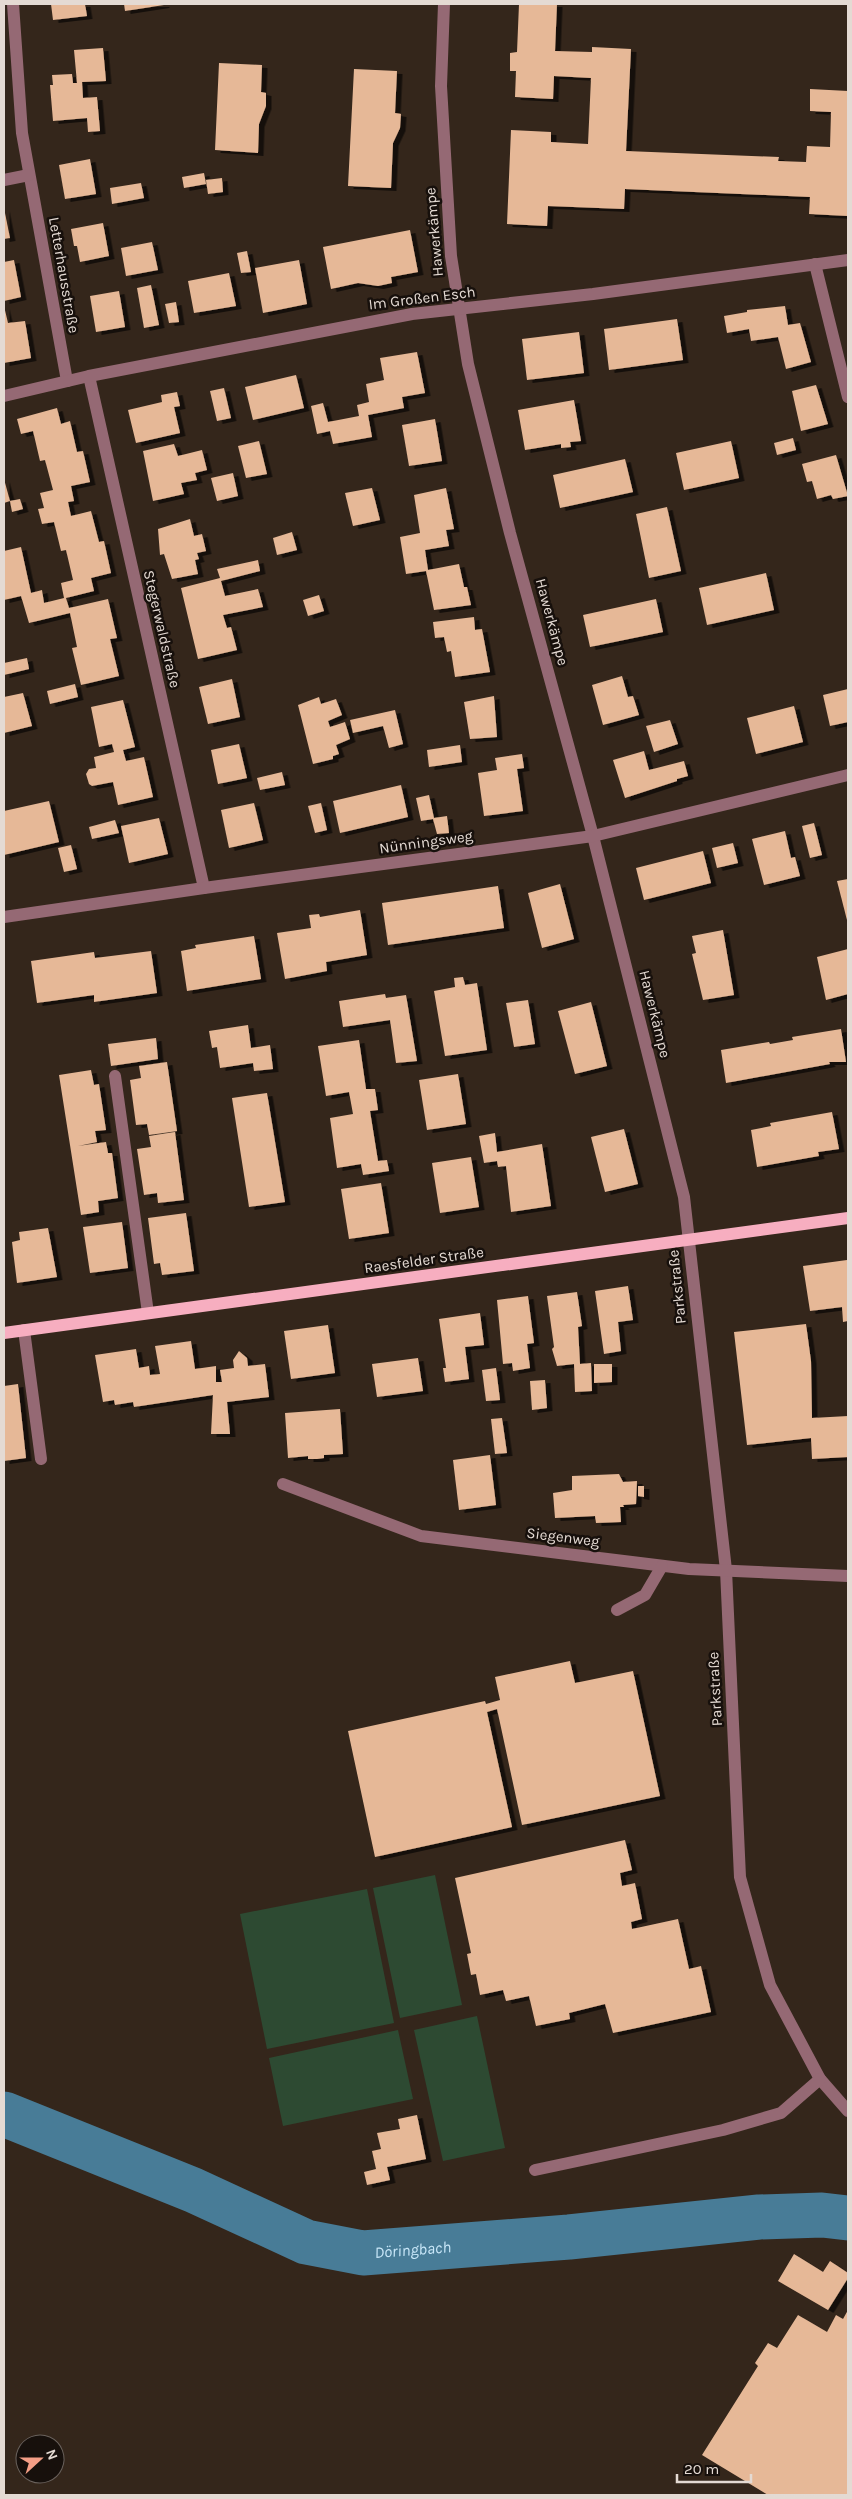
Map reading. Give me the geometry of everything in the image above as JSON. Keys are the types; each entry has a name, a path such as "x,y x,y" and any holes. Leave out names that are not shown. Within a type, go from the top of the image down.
{"main road":[{"name":"Raesfelder Straße","path":"4,1333 848,1218"}],"street":[{"name":"Letterhausstraße","path":"13,4 22,133 67,381"},
{"name":"Hawerkämpe","path":"444,4 441,86 451,256 475,396 593,836 684,1197 689,1240"},
{"path":"4,180 29,174"},
{"name":"Im Großen Esch","path":"4,396 89,376 366,322 848,260"},
{"path":"815,264 848,397"},
{"name":"Stegerwaldstraße","path":"89,376 204,888"},
{"name":"Nünningsweg","path":"4,917 593,836 848,775"},
{"path":"115,1076 148,1313"},
{"name":"Parkstraße","path":"689,1240 726,1570 740,1877 770,1985 820,2079 848,2111"},
{"path":"24,1330 41,1458"},
{"name":"Siegenweg","path":"283,1484 422,1536 689,1569 848,1576"},
{"path":"617,1610 645,1595 662,1566"},
{"path":"536,2170 724,2130 781,2112 820,2079"}],"green space":[{"path":"435,1875 462,2005 400,2018 373,1888"},
{"path":"367,1889 394,2023 267,2049 240,1914"},
{"path":"477,2016 505,2148 443,2161 414,2030"},
{"path":"398,2030 413,2099 283,2126 269,2058"}],"building":[{"path":"51,4 85,4 87,16 53,20"},
{"path":"124,4 164,4 164,5 125,11"},
{"path":"519,4 557,4 555,51 592,52 592,47 631,49 626,151 779,157 778,161 806,162 807,146 830,147 831,112 810,111 810,89 848,91 848,216 809,214 810,197 625,189 624,209 548,206 547,226 507,224 511,130 551,132 551,142 588,144 591,78 554,76 553,99 515,97 516,71 510,71 510,53 517,52"},
{"path":"103,48 106,81 82,82 83,98 97,97 100,131 88,132 87,118 53,121 50,85 53,85 52,75 72,74 73,83 77,83 74,50"},
{"path":"219,63 262,65 261,92 266,93 266,106 259,124 258,153 215,150"},
{"path":"354,69 397,71 395,113 401,114 400,128 393,143 391,188 348,186"},
{"path":"90,159 96,194 65,199 59,165"},
{"path":"204,173 206,184 184,188 182,177"},
{"path":"222,178 223,192 208,194 206,180"},
{"path":"141,183 144,198 112,204 110,188"},
{"path":"4,208 10,238 4,239"},
{"path":"103,223 109,256 80,262 77,246 74,246 71,229"},
{"path":"410,230 418,272 391,277 392,283 378,286 358,283 331,289 323,247"},
{"path":"152,242 158,270 126,276 121,248"},
{"path":"247,251 251,272 241,273 237,253"},
{"path":"14,260 21,297 4,301 4,262"},
{"path":"299,260 307,304 263,313 255,268"},
{"path":"229,273 236,306 194,313 188,281"},
{"path":"151,285 159,325 144,328 137,288"},
{"path":"119,291 125,327 96,332 90,296"},
{"path":"176,302 179,322 169,323 165,304"},
{"path":"4,306 8,323 25,321 31,358 4,363"},
{"path":"785,306 788,325 800,323 811,362 786,369 778,337 751,341 749,329 727,333 724,316 747,312 747,310"},
{"path":"677,319 683,360 609,370 604,329"},
{"path":"579,332 584,373 527,380 522,339"},
{"path":"417,352 425,393 402,397 404,408 368,415 372,437 333,444 330,431 317,434 311,406 323,403 328,422 359,416 357,405 369,402 366,384 384,380 380,358"},
{"path":"296,375 304,408 253,420 245,387"},
{"path":"816,385 828,424 801,431 792,391"},
{"path":"224,388 231,418 217,421 210,391"},
{"path":"177,392 180,406 174,407 180,433 136,443 128,410 162,402 161,395"},
{"path":"574,400 581,441 570,442 571,447 561,448 561,444 525,450 518,410"},
{"path":"57,408 61,424 70,421 77,452 83,451 90,482 71,486 74,501 68,502 71,516 91,511 99,542 104,541 111,573 91,578 94,591 66,598 69,608 108,599 117,638 110,639 119,676 81,685 72,648 77,647 70,613 29,623 21,596 4,600 4,551 21,547 31,593 42,590 44,603 64,598 61,583 73,580 66,550 61,551 54,522 42,524 38,509 44,508 40,493 53,490 45,460 40,461 33,431 21,434 17,419"},
{"path":"435,419 442,461 409,466 402,425"},
{"path":"793,438 796,450 777,455 774,443"},
{"path":"259,441 267,474 246,478 238,446"},
{"path":"731,441 739,478 684,490 676,453"},
{"path":"174,444 178,456 202,450 207,470 195,473 197,480 181,483 184,494 153,501 143,451"},
{"path":"836,455 848,496 833,499 831,495 817,499 812,481 807,482 802,464"},
{"path":"625,459 633,492 560,508 553,475"},
{"path":"233,473 238,496 217,501 211,478"},
{"path":"4,479 10,501 4,503"},
{"path":"372,488 380,520 353,526 345,493"},
{"path":"446,488 454,529 446,530 449,546 425,550 428,570 459,564 464,587 467,587 471,605 434,610 426,571 406,574 400,537 420,533 414,495"},
{"path":"20,499 23,509 12,512 10,501"},
{"path":"667,507 681,571 649,578 636,514"},
{"path":"190,519 194,536 202,534 206,551 197,553 199,559 195,560 198,574 172,579 164,554 160,555 158,529"},
{"path":"292,532 297,550 277,555 273,538"},
{"path":"258,560 260,571 221,581 225,596 258,589 263,607 223,615 227,628 231,627 237,650 198,659 181,588 220,578 217,569"},
{"path":"766,573 774,610 707,625 699,588"},
{"path":"319,595 324,611 308,616 303,600"},
{"path":"656,599 663,632 590,647 583,615"},
{"path":"474,617 475,630 482,629 490,672 455,677 451,651 447,652 444,637 435,638 433,622"},
{"path":"27,658 29,669 4,675 4,663"},
{"path":"622,676 628,697 633,696 639,715 603,725 592,685"},
{"path":"232,679 240,717 208,724 199,687"},
{"path":"75,684 78,697 50,704 47,691"},
{"path":"848,689 848,722 830,726 823,695"},
{"path":"23,693 32,726 4,733 4,697"},
{"path":"494,696 497,737 470,739 464,702"},
{"path":"319,697 321,704 336,699 342,715 328,721 330,727 345,722 350,739 336,745 339,754 333,756 333,759 313,764 298,705"},
{"path":"123,700 135,747 123,750 126,761 144,757 153,797 118,805 113,782 92,786 89,784 86,774 89,769 96,768 94,757 114,752 112,744 99,747 91,707"},
{"path":"794,706 803,742 756,754 747,718"},
{"path":"395,710 403,744 389,748 383,726 353,733 350,720"},
{"path":"670,720 678,744 654,752 646,726"},
{"path":"239,744 247,778 218,784 211,750"},
{"path":"460,745 462,762 429,767 427,750"},
{"path":"644,751 649,770 684,761 688,776 625,798 613,760"},
{"path":"522,754 524,768 517,769 523,811 484,816 478,773 497,770 495,758"},
{"path":"282,772 285,785 260,790 257,778"},
{"path":"401,785 408,817 340,833 333,801"},
{"path":"429,795 434,818 447,816 449,833 437,834 433,819 421,821 416,798"},
{"path":"49,801 59,842 4,855 4,811"},
{"path":"254,803 263,840 229,848 221,810"},
{"path":"321,803 327,830 315,833 308,806"},
{"path":"159,818 168,854 129,863 121,826"},
{"path":"115,820 119,833 92,839 89,827"},
{"path":"814,823 822,855 810,858 802,826"},
{"path":"785,831 791,858 795,857 800,876 764,885 752,839"},
{"path":"733,843 738,863 717,868 712,848"},
{"path":"71,845 77,869 64,872 58,848"},
{"path":"703,851 711,883 644,900 636,868"},
{"path":"848,879 848,924 837,881"},
{"path":"560,884 574,939 542,948 528,893"},
{"path":"498,886 504,928 388,945 382,903"},
{"path":"360,910 367,955 326,962 327,971 285,979 277,933 311,928 309,915 319,914 320,917"},
{"path":"723,930 734,995 703,1000 692,954 696,953 692,936"},
{"path":"254,936 261,979 187,991 181,951 196,948 195,945"},
{"path":"848,949 848,994 826,1000 817,957"},
{"path":"151,951 157,993 94,1002 94,995 37,1003 31,961 94,952 95,958"},
{"path":"463,977 465,985 477,983 487,1050 445,1056 434,991 455,987 454,978"},
{"path":"385,994 386,998 406,995 417,1061 396,1063 390,1020 343,1027 339,1001"},
{"path":"528,1000 535,1044 514,1047 506,1003"},
{"path":"591,1002 607,1066 575,1074 558,1011"},
{"path":"248,1025 251,1048 270,1045 273,1069 254,1071 253,1063 220,1068 217,1047 212,1048 209,1031"},
{"path":"841,1029 846,1062 829,1062 830,1064 726,1083 721,1050 793,1040 792,1037"},
{"path":"156,1038 158,1059 111,1066 108,1044"},
{"path":"359,1040 366,1089 375,1089 378,1110 370,1111 378,1161 387,1160 389,1171 363,1175 361,1164 337,1168 330,1118 353,1114 349,1092 326,1096 318,1046"},
{"path":"167,1062 177,1131 149,1135 147,1124 136,1125 130,1080 141,1078 139,1066"},
{"path":"91,1070 94,1085 99,1084 106,1130 95,1131 97,1142 78,1146 106,1142 108,1153 112,1153 118,1198 98,1201 99,1212 81,1215 59,1075"},
{"path":"458,1074 466,1124 427,1130 419,1080"},
{"path":"267,1093 285,1202 249,1207 232,1098"},
{"path":"832,1112 839,1149 818,1152 819,1156 757,1167 751,1130 771,1126 770,1123"},
{"path":"624,1129 638,1184 605,1192 591,1137"},
{"path":"175,1132 184,1200 158,1203 157,1193 144,1195 137,1149 151,1147 149,1136"},
{"path":"495,1133 497,1152 542,1144 551,1206 511,1212 506,1166 498,1167 497,1161 484,1163 479,1136"},
{"path":"471,1157 479,1207 440,1213 432,1163"},
{"path":"381,1183 389,1233 349,1239 341,1189"},
{"path":"186,1213 194,1271 162,1275 160,1263 154,1264 148,1218"},
{"path":"122,1222 128,1268 90,1273 83,1227"},
{"path":"48,1228 57,1277 17,1283 12,1242 20,1240 19,1232"},
{"path":"847,1260 848,1321 843,1322 842,1307 810,1311 803,1266"},
{"path":"628,1286 633,1320 618,1322 621,1351 604,1354 595,1291"},
{"path":"577,1292 582,1326 578,1327 580,1364 591,1363 592,1391 575,1392 574,1364 557,1366 552,1349 554,1347 547,1296"},
{"path":"528,1296 534,1343 527,1344 530,1368 513,1371 512,1363 503,1364 497,1300"},
{"path":"480,1313 484,1345 465,1347 469,1379 445,1382 443,1368 446,1368 439,1319"},
{"path":"806,1324 811,1361 812,1418 848,1416 848,1457 812,1459 811,1438 747,1445 734,1332"},
{"path":"328,1325 335,1373 291,1379 284,1331"},
{"path":"191,1341 195,1369 216,1366 216,1382 222,1382 220,1370 234,1368 233,1360 239,1351 247,1358 248,1366 265,1364 269,1397 227,1402 230,1434 211,1434 213,1395 134,1407 133,1402 115,1405 114,1400 103,1402 95,1355 136,1349 139,1368 149,1366 150,1375 160,1374 155,1346"},
{"path":"418,1358 423,1391 377,1397 372,1364"},
{"path":"594,1364 612,1364 612,1382 594,1383"},
{"path":"496,1368 500,1400 486,1401 482,1370"},
{"path":"545,1380 547,1408 532,1410 530,1381"},
{"path":"18,1384 26,1458 4,1461 4,1386"},
{"path":"340,1409 343,1454 324,1455 324,1458 317,1459 308,1459 308,1456 288,1458 285,1413"},
{"path":"502,1418 507,1453 495,1454 491,1419"},
{"path":"490,1455 496,1505 459,1510 453,1460"},
{"path":"619,1474 623,1482 637,1481 636,1504 620,1507 621,1522 596,1523 595,1516 555,1518 553,1493 572,1490 572,1476"},
{"path":"638,1486 644,1486 644,1497 638,1496"},
{"path":"570,1661 575,1683 633,1671 660,1796 522,1825 497,1709 487,1712 512,1827 375,1857 348,1731 485,1701 486,1704 500,1700 495,1677"},
{"path":"625,1840 632,1870 620,1873 622,1886 635,1883 642,1919 631,1922 632,1929 678,1919 689,1969 701,1966 711,2012 613,2033 605,2004 569,2013 570,2019 536,2026 529,1996 506,2001 503,1990 480,1995 476,1974 471,1975 467,1954 471,1953 455,1878"},
{"path":"417,2115 426,2159 387,2167 390,2180 367,2185 364,2172 376,2169 372,2151 381,2149 377,2133 400,2129 398,2119"},
{"path":"794,2254 823,2272 830,2261 848,2273 848,2278 828,2310 778,2281"},
{"path":"848,2310 848,2495 768,2495 702,2455 758,2366 755,2363 768,2343 777,2348 798,2315 827,2332 836,2315 843,2319"}],"waterway":[{"name":"Döringbach","path":"4,2114 193,2190 306,2242 363,2253 569,2237 759,2217 822,2215 848,2218"}]}
